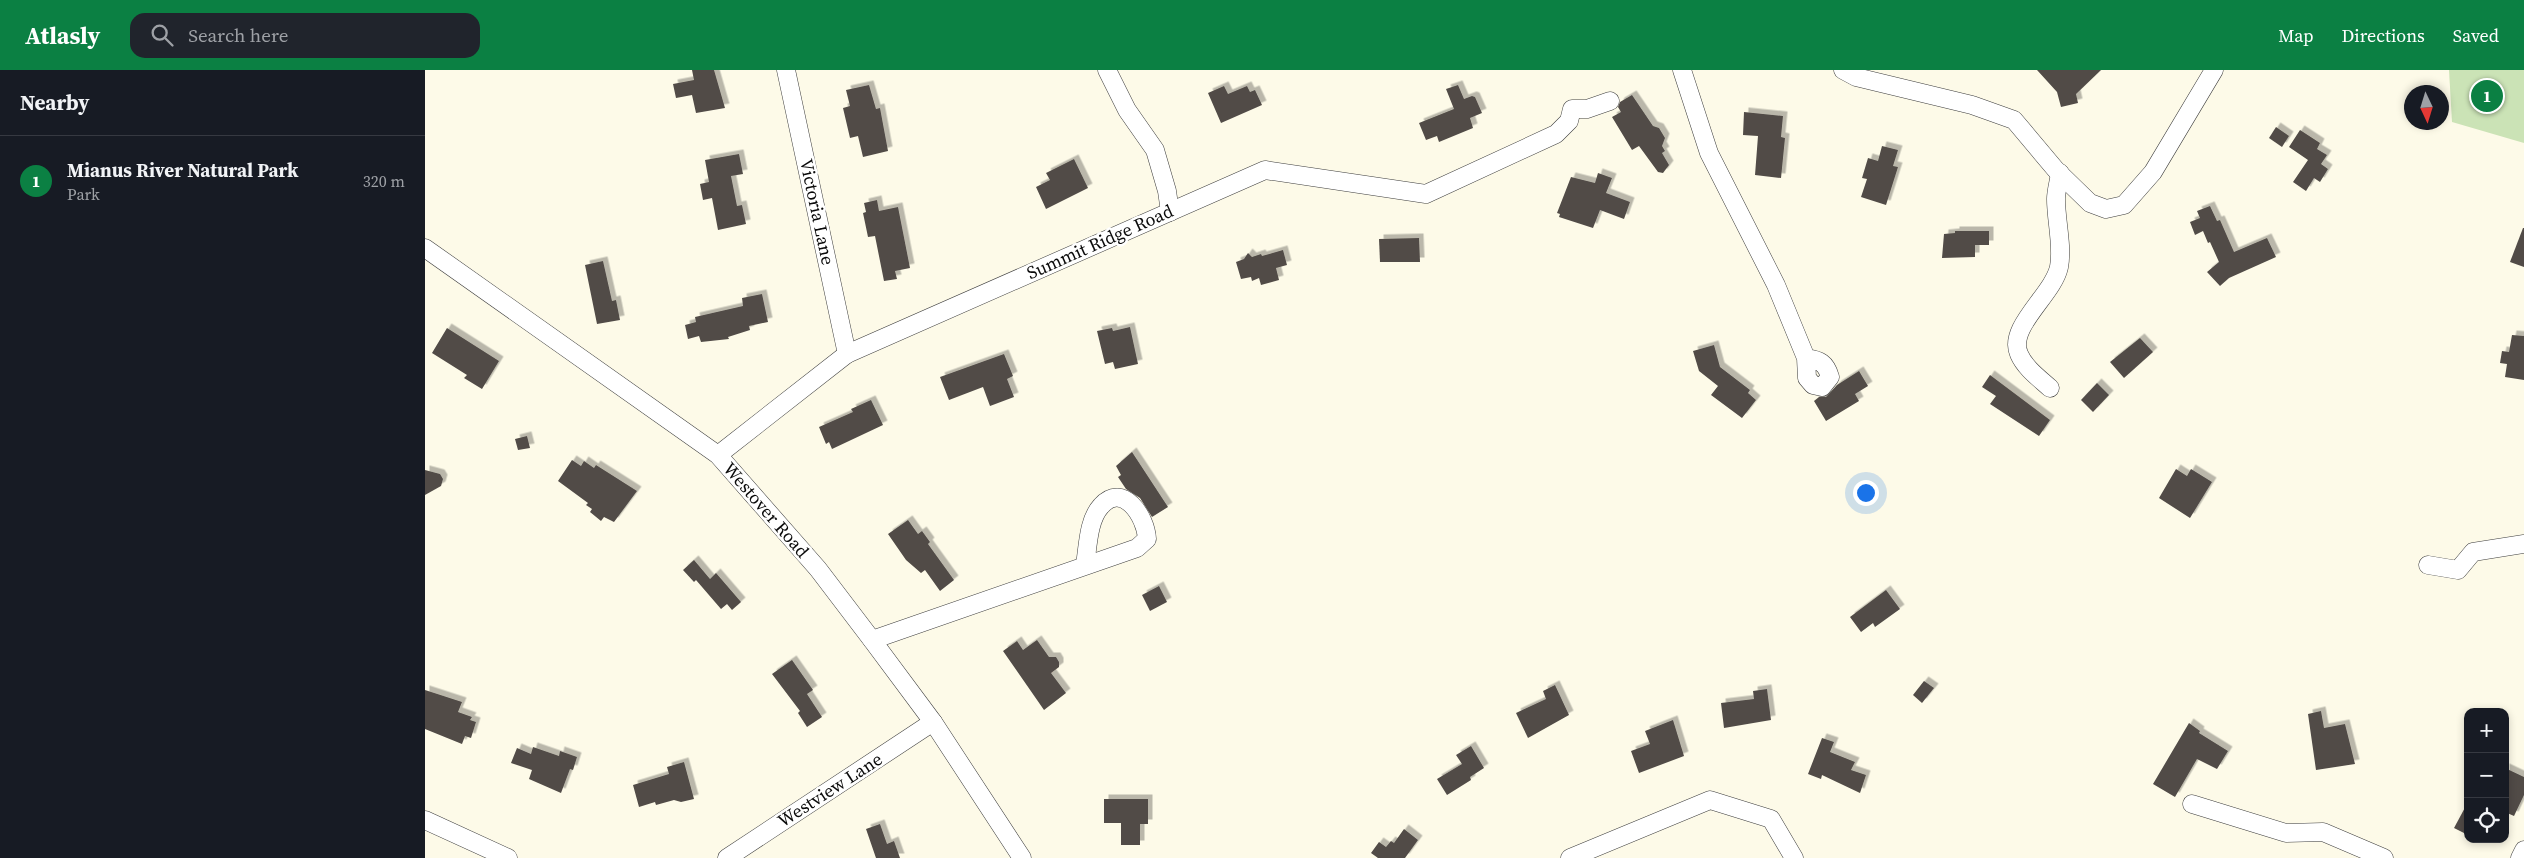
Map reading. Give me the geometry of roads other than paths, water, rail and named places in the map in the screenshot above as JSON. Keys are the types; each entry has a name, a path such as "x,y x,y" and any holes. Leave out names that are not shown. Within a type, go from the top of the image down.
{"street":[{"name":"Victoria Lane","path":"786,70 847,354"},
{"path":"1107,70 1127,110 1155,150 1167,191 1170,212"},
{"path":"1681,70 1709,153 1776,285 1806,358"},
{"path":"1843,70 1856,77 1972,105 2014,120 2060,173 2090,203 2106,209 2124,205 2153,172 2214,70"},
{"name":"Summit Ridge Road","path":"718,455 847,354 1265,170 1425,194 1515,155 1564,128 1569,121 1572,109 1587,109 1610,101"},
{"path":"2050,388 2028,367 2019,354 2017,346 2018,333 2055,282 2059,265 2056,198 2060,173"},
{"name":"Westover Road","path":"425,248 718,455 818,569 933,722 1022,858"},
{"path":"2428,565 2458,570 2473,552 2524,544"},
{"path":"871,640 1085,565"},
{"name":"Westview Lane","path":"727,858 933,722"},
{"path":"1570,858 1710,800 1771,819 1794,858"},
{"path":"2193,804 2286,833 2323,832 2384,858"},
{"path":"425,820 508,858"},
{"path":"2520,858 2524,850"}],"place":[{"name":"Mianus River Natural Park","path":"2487,96"}]}
